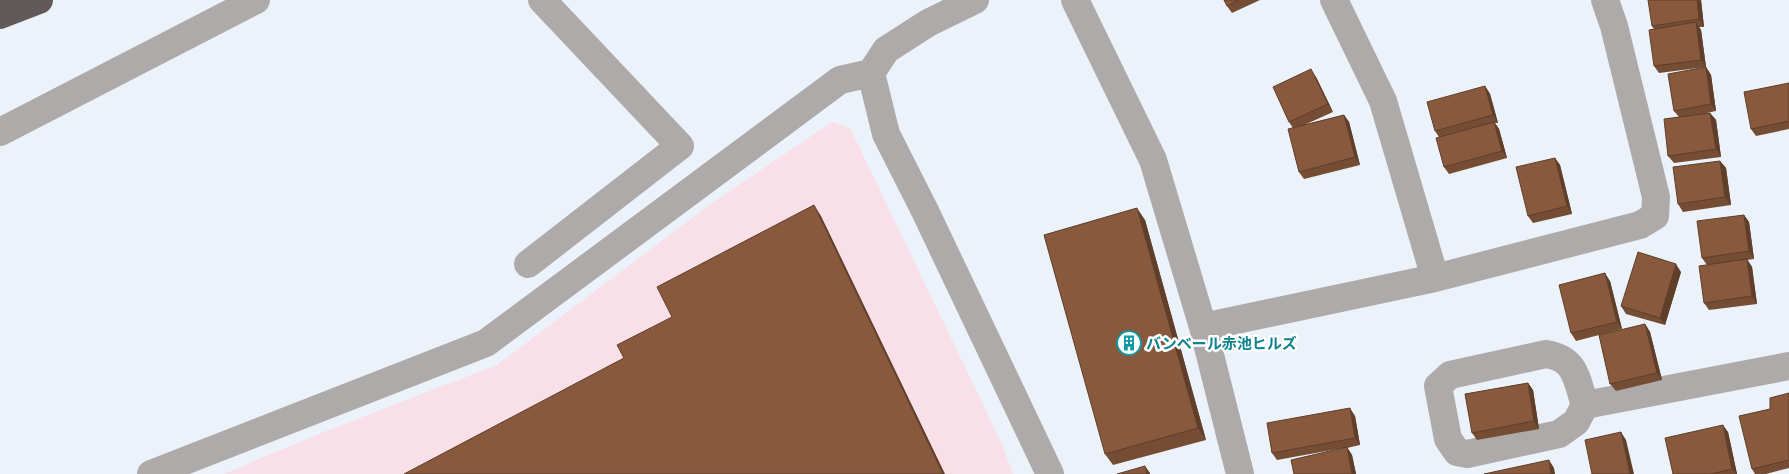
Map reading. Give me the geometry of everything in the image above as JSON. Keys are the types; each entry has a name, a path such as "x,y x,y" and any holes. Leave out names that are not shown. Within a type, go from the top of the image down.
{"highway":[{"path":"0,16 39,0"}],"street":[{"path":"0,132 256,0"},
{"path":"528,264 680,146 542,0"},
{"path":"151,474 486,343 840,80 871,73 886,50 928,23 975,0"},
{"path":"1075,0 1153,160 1203,327 1240,474"},
{"path":"1334,0 1384,101 1435,278"},
{"path":"1203,327 1435,278 1640,225 1656,216 1656,197 1614,26 1605,0"},
{"path":"871,73 886,134 929,219 1050,474"},
{"path":"1546,354 1561,356 1571,364 1585,405 1576,422 1559,434 1467,454 1457,452 1448,439 1438,386 1450,375 1546,354"},
{"path":"1585,405 1789,366"}],"shaded area":[{"path":"832,122 850,128 1002,444 1013,474 224,474 321,433 497,365 715,201"}],"building":[{"path":"1224,0 1239,0 1227,6"},
{"path":"1648,0 1697,0 1699,19 1652,26"},
{"path":"1696,22 1701,60 1654,66 1649,30"},
{"path":"1706,67 1711,104 1674,111 1668,74"},
{"path":"1311,69 1328,104 1289,122 1273,87"},
{"path":"1789,83 1789,121 1751,129 1744,92"},
{"path":"1485,86 1493,115 1435,131 1427,102"},
{"path":"1710,113 1716,149 1668,156 1664,119"},
{"path":"1344,115 1355,157 1299,172 1288,129"},
{"path":"1494,122 1502,151 1444,167 1436,138"},
{"path":"1555,158 1567,206 1528,216 1516,167"},
{"path":"1720,161 1725,197 1678,204 1673,167"},
{"path":"814,205 943,474 404,474 624,358 617,345 672,317 657,287"},
{"name":"バンベール赤池ヒルズ","path":"1137,208 1198,428 1105,454 1044,235"},
{"path":"1744,215 1749,251 1702,258 1697,221"},
{"path":"1638,252 1676,264 1660,318 1621,306"},
{"path":"1747,259 1752,296 1704,303 1699,266"},
{"path":"1605,273 1617,322 1571,333 1559,285"},
{"path":"1645,324 1657,373 1610,384 1599,335"},
{"path":"1528,383 1534,421 1472,433 1465,394"},
{"path":"1789,393 1789,460 1752,469 1739,416 1770,409 1770,398"},
{"path":"1350,408 1355,438 1272,453 1267,423"},
{"path":"1723,425 1732,469 1711,474 1673,474 1665,438"},
{"path":"1621,432 1630,474 1592,474 1585,440"},
{"path":"1347,447 1352,474 1294,474 1291,460"},
{"path":"1549,460 1551,474 1484,474"},
{"path":"1145,466 1147,474 1117,474"}],"place":[{"name":"バンベール赤池ヒルズ","path":"1129,343"}]}
